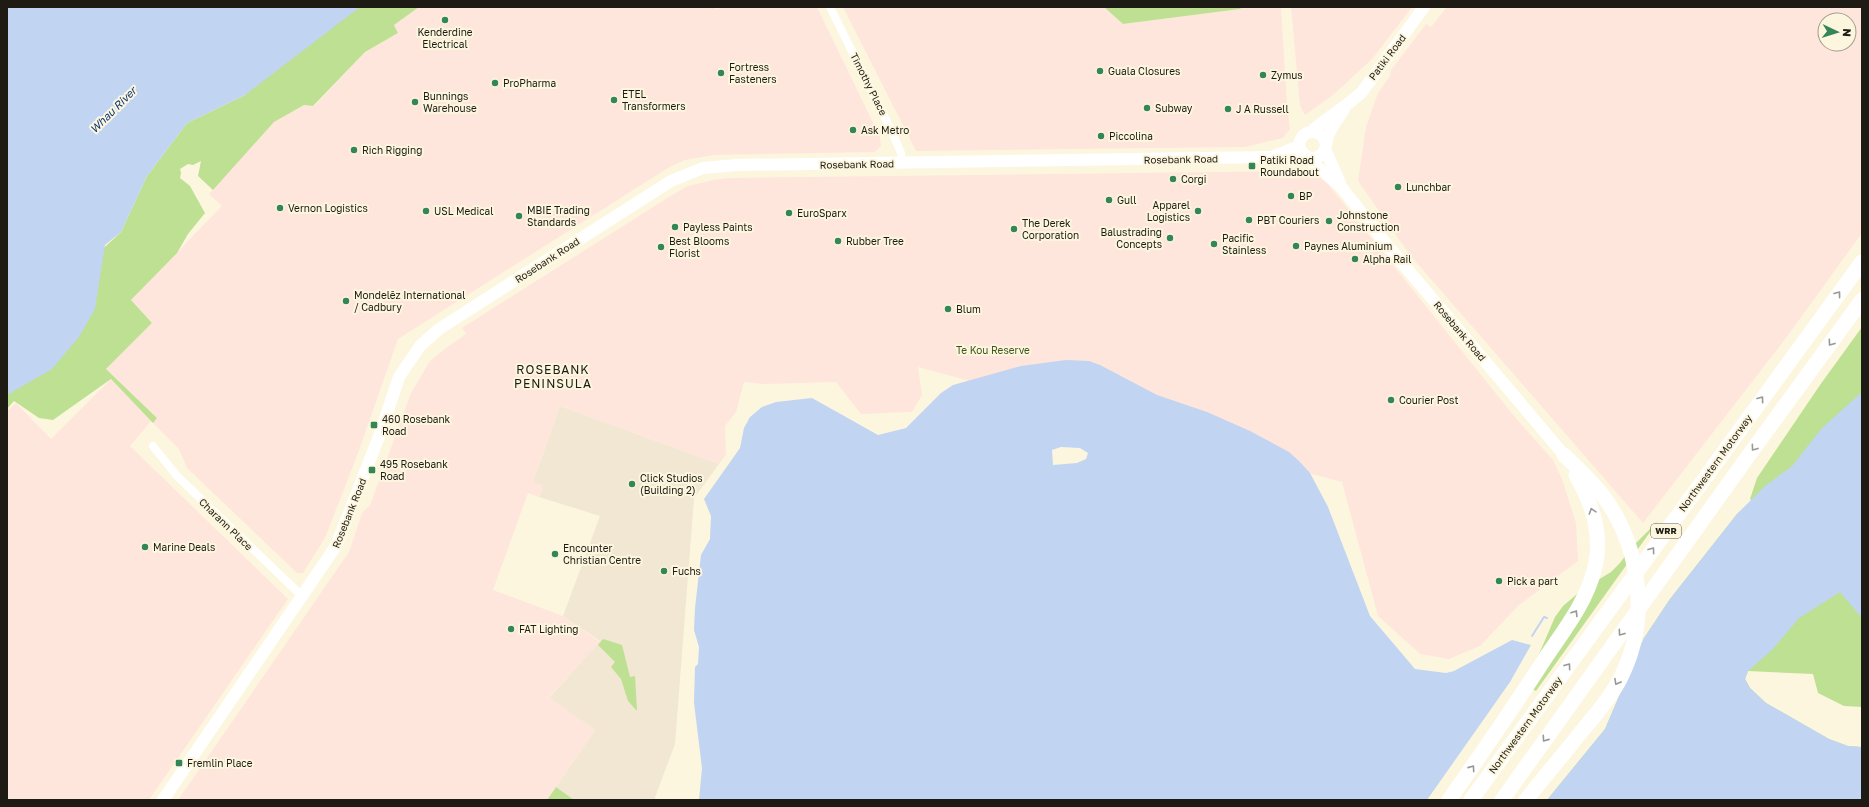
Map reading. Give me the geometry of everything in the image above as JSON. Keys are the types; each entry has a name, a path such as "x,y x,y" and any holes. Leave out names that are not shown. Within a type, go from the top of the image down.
{"highway":[{"name":"Northwestern Motorway","path":"1471,800 1862,262"},
{"name":"WRR","path":"1502,800 1730,481 1862,300"},
{"path":"1526,800 1603,704 1619,681 1628,659 1637,621 1638,591 1630,550 1620,524 1604,497 1586,476 1564,455"},
{"path":"1449,800 1546,658 1585,596 1595,567 1598,549 1597,531 1591,507 1585,491 1564,455"}],"main road":[{"name":"Patiki Road","path":"1312,131 1326,118 1362,92 1424,7"},
{"name":"Patiki Road","path":"1326,147 1329,134 1347,104"},
{"path":"1312,131 1317,132 1324,137 1326,147 1318,157 1310,158 1304,155 1299,146 1302,136 1312,131"},
{"name":"Rosebank Road","path":"1272,157 1299,146"},
{"name":"Rosebank Road","path":"1326,147 1342,188"},
{"name":"Rosebank Road","path":"163,800 330,557 341,537 399,377 412,356 439,329 670,181 692,171 711,167 737,165 1272,157 1293,160 1310,158 1314,164 1342,188 1387,245 1564,455"}],"street":[{"name":"Timothy Place","path":"830,7 892,132 901,153 902,163"},
{"name":"Charann Place","path":"153,446 177,476 303,597"}],"shaded area":[{"path":"419,7 711,7 717,9 725,7 817,7 880,137 881,146 875,152 714,155 685,160 668,168 398,339 357,456 325,538 303,573 297,573 187,468 179,449 153,423 157,418 106,369 152,323 131,300 222,206 209,194 274,122 304,105 314,106 365,52 398,33 394,25"},
{"path":"843,7 1104,7 1123,24 1240,9 1242,7 1281,7 1287,105 1290,129 1283,138 1245,147 916,151"},
{"path":"1291,7 1412,7 1373,58 1333,95 1305,115 1300,106"},
{"path":"1447,7 1862,7 1862,233 1789,334 1643,523 1410,255 1358,181 1366,127 1378,93 1390,76 1391,70 1426,24 1431,27"},
{"path":"1308,171 1324,179 1514,416 1553,460 1562,479 1576,523 1578,561 1518,606 1480,646 1449,659 1420,654 1378,616 1342,482 918,367 922,395 912,412 861,414 836,382 765,384 744,382 736,412 725,426 726,455 719,464 560,406 533,482 543,485 539,497 528,493 493,590 563,616 600,642 549,697 595,730 547,800 178,800 349,552 362,513 370,505 411,393 430,361 466,334 462,328 688,186 728,178"},
{"path":"111,379 152,420 130,446 288,599 149,800 7,800 7,411 16,403 51,439"},
{"path":"560,406 719,464 694,498 675,744 654,800 574,800 556,787 595,730 549,698 600,641 563,616 600,516 539,497 542,490 533,482"}],"green space":[{"path":"311,7 419,7 394,25 398,33 365,52 313,106 304,105 274,122 213,190 198,176 201,161 193,165 188,164 180,169 180,178 190,186 205,213 188,234 177,253 131,300 152,323 106,369 157,418 153,423 111,379 53,420 39,418 14,401 7,409 7,338 121,232 147,176 187,123 245,95"},
{"path":"1104,7 1242,7 1240,9 1123,24"},
{"path":"1862,327 1862,707 1844,706 1818,693 1813,674 1748,671 1745,679 1750,688 1766,703 1829,739 1848,746 1862,747 1862,800 1547,800 1605,729 1644,638 1670,599 1737,514 1752,501 1750,499 1757,478 1820,385"},
{"path":"1658,521 1536,691 1522,684 1539,654 1555,617 1563,606 1583,589 1611,572 1634,545"},
{"path":"603,639 622,645 630,677 635,676 637,711 628,701 621,679 611,667 615,662 598,645"},
{"path":"556,787 574,800 547,800"}],"water":[{"name":"Whau River","path":"7,7 360,7 245,95 187,123 147,176 121,232 105,245 95,309 79,337 52,369 7,395"},
{"path":"1066,360 1089,361 1100,365 1157,395 1207,412 1250,431 1289,452 1310,473 1328,507 1370,616 1415,669 1446,673 1454,671 1512,640 1531,645 1510,682 1427,800 699,800 702,768 694,703 695,667 698,664 699,647 694,630 701,555 710,539 711,516 704,499 740,448 744,428 750,417 762,407 776,402 812,398 878,435 906,428 941,393 953,385 1021,366","holes":["1061,447 1080,448 1088,453 1086,459 1077,463 1053,465 1052,450"]},
{"path":"1862,392 1862,618 1840,592 1799,618 1772,650 1748,671 1745,679 1750,688 1766,703 1829,739 1848,746 1862,747 1862,800 1547,800 1605,729 1644,638 1670,599 1737,514 1765,486 1792,466 1822,428"}],"waterway":[{"path":"1532,636 1544,617 1547,618"}],"place":[{"name":"Kenderdine Electrical","path":"445,20"},
{"name":"Guala Closures","path":"1100,71"},
{"name":"Fortress Fasteners","path":"721,73"},
{"name":"Zymus","path":"1263,75"},
{"name":"ProPharma","path":"495,83"},
{"name":"ETEL Transformers","path":"614,100"},
{"name":"Bunnings Warehouse","path":"415,102"},
{"name":"Subway","path":"1147,108"},
{"name":"J A Russell","path":"1228,109"},
{"name":"Ask Metro","path":"853,130"},
{"name":"Piccolina","path":"1101,136"},
{"name":"Rich Rigging","path":"354,150"},
{"name":"Patiki Road Roundabout","path":"1252,166"},
{"name":"Corgi","path":"1173,179"},
{"name":"Lunchbar","path":"1398,187"},
{"name":"BP","path":"1291,196"},
{"name":"Gull","path":"1109,200"},
{"name":"Vernon Logistics","path":"280,208"},
{"name":"USL Medical","path":"426,211"},
{"name":"Apparel Logistics","path":"1198,211"},
{"name":"EuroSparx","path":"789,213"},
{"name":"MBIE Trading Standards","path":"519,216"},
{"name":"PBT Couriers","path":"1249,220"},
{"name":"Johnstone Construction","path":"1329,221"},
{"name":"Payless Paints","path":"675,227"},
{"name":"The Derek Corporation","path":"1014,229"},
{"name":"Balustrading Concepts","path":"1170,238"},
{"name":"Rubber Tree","path":"838,241"},
{"name":"Pacific Stainless","path":"1214,244"},
{"name":"Paynes Aluminium","path":"1296,246"},
{"name":"Best Blooms Florist","path":"661,247"},
{"name":"Alpha Rail","path":"1355,259"},
{"name":"Mondelēz International / Cadbury","path":"346,301"},
{"name":"Blum","path":"948,309"},
{"name":"Courier Post","path":"1391,400"},
{"name":"460 Rosebank Road","path":"374,425"},
{"name":"495 Rosebank Road","path":"372,470"},
{"name":"Click Studios (Building 2)","path":"632,484"},
{"name":"Marine Deals","path":"145,547"},
{"name":"Encounter Christian Centre","path":"555,554"},
{"name":"Fuchs","path":"664,571"},
{"name":"Pick a part","path":"1499,581"},
{"name":"FAT Lighting","path":"511,629"},
{"name":"Fremlin Place","path":"179,763"}],"district":[{"name":"ROSEBANK PENINSULA","path":"553,377"}],"park label":[{"name":"Te Kou Reserve","path":"993,350"}]}
